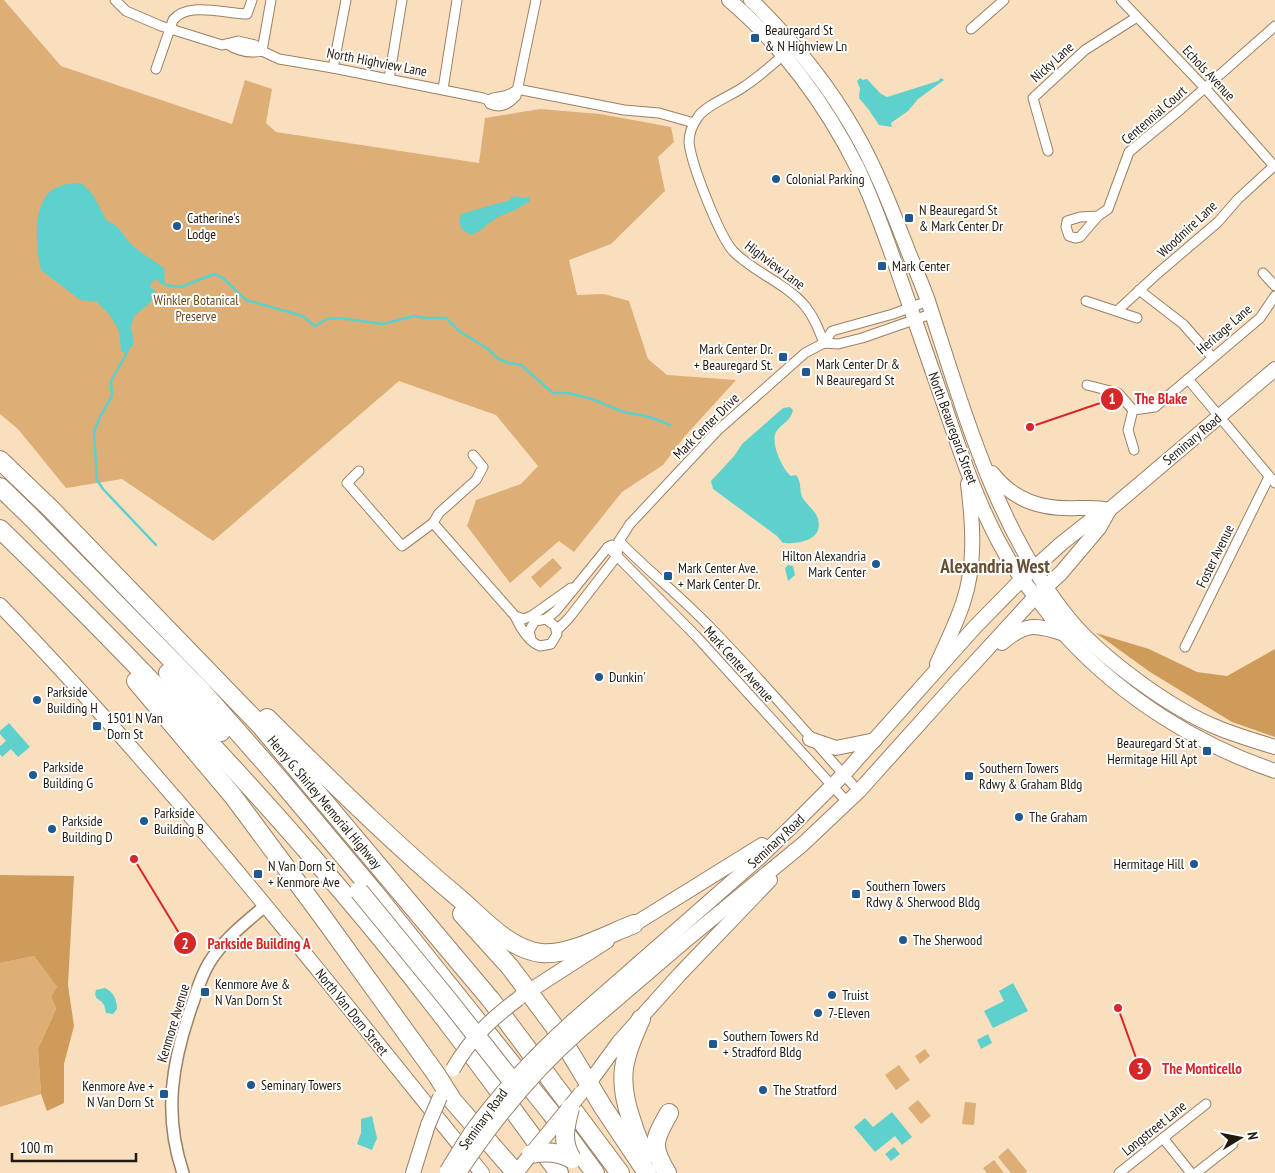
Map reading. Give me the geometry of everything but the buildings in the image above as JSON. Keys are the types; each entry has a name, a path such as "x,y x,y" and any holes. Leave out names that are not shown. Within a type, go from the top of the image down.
{"highway":[{"name":"Henry G. Shirley Memorial Highway","path":"0,460 51,508 260,725 491,1000 620,1173"},
{"path":"0,487 200,689 280,780 374,892 551,1113 595,1173"},
{"path":"0,502 168,673 258,772 425,970 516,1086"},
{"path":"51,508 199,649 347,798 413,860 503,936 513,943 543,953 567,950 634,924"},
{"path":"0,529 225,759 345,895 492,1081 559,1173"},
{"path":"40,568 233,796 322,916 442,1093 516,1173"},
{"path":"413,860 483,936 523,995 554,1026 585,1088 648,1173"},
{"path":"641,1019 628,1045 622,1077 624,1092 640,1144 656,1173"},
{"path":"570,1108 564,1136 565,1146 577,1166"},
{"path":"667,1173 654,1149 657,1136 669,1113"},
{"path":"531,1154 555,1152 577,1166"}],"main road":[{"name":"North Beauregard Street","path":"729,0 755,24 783,55 825,112 856,165 880,222 964,462 1005,554 1022,579 1064,634 1107,676 1144,706 1164,719 1239,757 1275,771"},
{"name":"North Beauregard Street","path":"751,0 778,28 814,71 854,129 883,190 929,307 982,460 1004,510 1034,569 1083,634 1118,665 1157,693 1215,726 1275,747"},
{"name":"Seminary Road","path":"451,1172 471,1132 516,1086 530,1060 685,940 803,844 840,795 874,740 1022,579 1062,543 1095,517 1109,510 1275,369"},
{"path":"982,460 1001,485 1028,502 1054,508 1095,506 1109,510"},
{"path":"932,676 963,602 968,580 972,522 964,462"},
{"name":"Seminary Road","path":"577,1025 792,826 883,766 956,683 1036,597 1045,584 1061,573 1099,528 1109,510"},
{"path":"1045,584 1095,517"},
{"name":"North Van Dorn Street","path":"0,605 98,710 265,906 482,1173"},
{"path":"956,683 1014,633 1022,629 1034,626 1064,634"},
{"path":"810,739 836,748 874,740"},
{"path":"685,940 777,858 840,795"},
{"path":"413,1173 428,1125 453,1069 465,1050 491,1019 523,995 792,826"},
{"path":"516,1173 570,1108 619,1042 803,844"}],"street":[{"name":"North Highview Lane","path":"115,0 126,11 170,29 227,44 236,50 254,53 262,51 279,59 443,89 488,100 504,98 517,89"},
{"path":"156,69 176,16 194,10 246,14 252,0"},
{"path":"262,51 271,0"},
{"path":"333,68 346,0"},
{"path":"389,79 402,0"},
{"path":"443,89 457,0"},
{"path":"536,0 517,89 624,110 658,113 694,123 699,115 744,87 783,55"},
{"path":"971,28 1004,0"},
{"name":"Echols Avenue","path":"1121,0 1205,88 1275,166"},
{"name":"Nicky Lane","path":"1048,150 1033,98 1085,50 1137,18"},
{"name":"Centennial Court","path":"1098,216 1108,209 1129,152 1275,26"},
{"name":"Highview Lane","path":"694,123 689,142 694,161 717,225 726,242 742,259 790,292 805,306 814,319 824,343"},
{"name":"Woodmire Lane","path":"1117,311 1138,290 1218,222 1238,198 1275,166"},
{"path":"1263,273 1275,286"},
{"path":"1138,290 1182,324 1212,357"},
{"name":"Heritage Lane","path":"1133,410 1155,407 1260,318 1275,296"},
{"path":"1086,301 1137,318"},
{"name":"Mark Center Drive","path":"824,343 838,344 854,340 929,307"},
{"name":"Mark Center Drive","path":"617,556 619,541 630,524 717,431 805,353 824,343 832,332 913,314 929,307"},
{"path":"1188,379 1272,480"},
{"path":"1087,385 1118,393 1133,410 1128,430 1134,450"},
{"path":"359,471 347,483 402,546 433,523 439,513 476,480 483,467 473,455"},
{"name":"Foster Avenue","path":"1185,647 1272,480"},
{"path":"433,523 515,616 518,624 531,639 540,646 548,646 554,641 556,630 553,623 546,619 538,619 532,624 529,631 531,639"},
{"name":"Mark Center Drive","path":"546,619 556,611 608,547 619,541"},
{"name":"Mark Center Avenue","path":"619,541 706,623 766,687 848,780"},
{"name":"Mark Center Avenue","path":"608,547 696,636 840,795"},
{"path":"556,630 568,618 617,556"},
{"name":"Mark Center Drive","path":"515,616 524,619 534,615 578,584"},
{"name":"Kenmore Avenue","path":"183,1173 174,1136 172,1115 173,1075 180,1042 209,963 228,939 265,906"},
{"name":"Longstreet Lane","path":"1119,1173 1206,1104"},
{"path":"1163,1138 1191,1173"},
{"path":"1196,1173 1233,1144"}],"green space":[{"name":"Winkler Botanical Preserve","path":"0,0 4,0 61,66 232,124 245,80 272,89 266,123 276,132 479,163 485,118 540,109 600,114 671,127 674,142 658,157 665,191 611,244 569,260 577,295 604,294 629,301 648,359 667,375 736,380 685,436 663,465 622,492 574,552 559,541 510,583 467,526 476,500 521,484 538,466 496,415 399,381 213,541 122,479 66,488 18,429 0,414"},
{"path":"553,558 562,568 540,588 531,577"},
{"path":"34,956 57,987 51,996 56,1009 38,1049 41,1094 0,1107 0,963"},
{"path":"925,1049 930,1056 920,1064 915,1056"},
{"path":"899,1065 910,1080 896,1090 885,1075"},
{"path":"918,1100 931,1116 921,1124 908,1108"},
{"path":"965,1102 976,1103 974,1125 962,1124"},
{"path":"1008,1148 1027,1171 1025,1173 1011,1173 998,1157"},
{"path":"994,1160 1004,1173 987,1173 983,1168"}],"shaded area":[{"path":"1096,633 1149,649 1197,672 1227,676 1275,649 1275,737 1232,722 1150,672"},
{"path":"0,875 74,876 68,985 74,1026 64,1064 64,1103 47,1111 41,1094 38,1049 56,1009 51,996 57,987 34,956 0,963"}],"water":[{"path":"860,78 863,80 867,79 880,93 887,97 938,81 941,78 944,80 918,99 908,111 891,123 892,127 879,125 859,98 860,88 857,81"},
{"path":"74,183 83,184 93,195 107,221 118,228 135,248 164,268 165,285 159,283 158,279 152,282 150,287 156,291 150,303 134,316 131,327 134,343 126,354 121,351 119,331 109,314 97,302 80,300 41,270 37,222 42,204 46,196 55,188"},
{"path":"518,196 521,198 529,197 530,201 498,217 472,235 462,230 459,221 461,214"},
{"path":"790,407 793,410 790,417 776,432 776,449 788,473 791,476 796,475 798,478 802,497 817,516 819,526 817,532 808,540 783,543 777,536 713,489 711,481 735,455 742,444 783,408"},
{"path":"788,565 793,566 795,575 788,581 785,568"},
{"path":"9,723 30,747 18,757 11,749 2,757 0,754 0,746 6,741 0,734 0,731"},
{"path":"1013,983 1028,1011 993,1028 984,1011 1004,1001 999,991"},
{"path":"105,988 116,999 117,1009 113,1014 106,1013 104,1005 95,996 96,990"},
{"path":"988,1034 992,1043 981,1049 977,1040"},
{"path":"892,1112 912,1137 902,1145 895,1136 875,1152 854,1127 865,1118 873,1127"},
{"path":"372,1116 377,1138 372,1150 357,1144 361,1133 361,1119"},
{"path":"894,1147 900,1154 891,1161 885,1154"}],"waterway":[{"path":"165,285 181,287 214,274 223,278 246,300 304,317 315,326 327,319 340,318 383,324 414,316 446,318 459,331 488,349 497,358 521,365 553,393 568,393 589,398 624,412 650,417 670,425"},
{"path":"128,351 111,381 112,396 94,432 97,480 103,489 156,545"}],"place":[{"name":"Beauregard St & N Highview Ln","path":"755,38"},
{"name":"Colonial Parking","path":"776,179"},
{"name":"N Beauregard St & Mark Center Dr","path":"909,218"},
{"name":"Catherine's Lodge","path":"177,226"},
{"name":"Mark Center","path":"882,266"},
{"name":"Mark Center Dr. + Beauregard St.","path":"783,357"},
{"name":"Mark Center Dr & N Beauregard St","path":"806,372"},
{"name":"The Blake","path":"1030,427"},
{"name":"Hilton Alexandria Mark Center","path":"876,564"},
{"name":"Mark Center Ave. + Mark Center Dr.","path":"668,576"},
{"name":"Dunkin'","path":"599,677"},
{"name":"Parkside Building H","path":"37,700"},
{"name":"1501 N Van Dorn St","path":"97,726"},
{"name":"Beauregard St at Hermitage Hill Apt","path":"1207,751"},
{"name":"Parkside Building G","path":"33,775"},
{"name":"Southern Towers Rdwy & Graham Bldg","path":"969,776"},
{"name":"The Graham","path":"1019,817"},
{"name":"Parkside Building B","path":"144,821"},
{"name":"Parkside Building D","path":"52,829"},
{"name":"Parkside Building A","path":"134,859"},
{"name":"Hermitage Hill","path":"1194,864"},
{"name":"N Van Dorn St + Kenmore Ave","path":"258,874"},
{"name":"Southern Towers Rdwy & Sherwood Bldg","path":"856,894"},
{"name":"The Sherwood","path":"903,940"},
{"name":"Kenmore Ave & N Van Dorn St","path":"205,992"},
{"name":"Truist","path":"832,995"},
{"name":"The Monticello","path":"1118,1008"},
{"name":"7-Eleven","path":"818,1013"},
{"name":"Southern Towers Rd + Stradford Bldg","path":"713,1044"},
{"name":"Seminary Towers","path":"251,1085"},
{"name":"The Stratford","path":"763,1090"},
{"name":"Kenmore Ave + N Van Dorn St","path":"164,1094"}],"district":[{"name":"Alexandria West","path":"995,566"}]}
